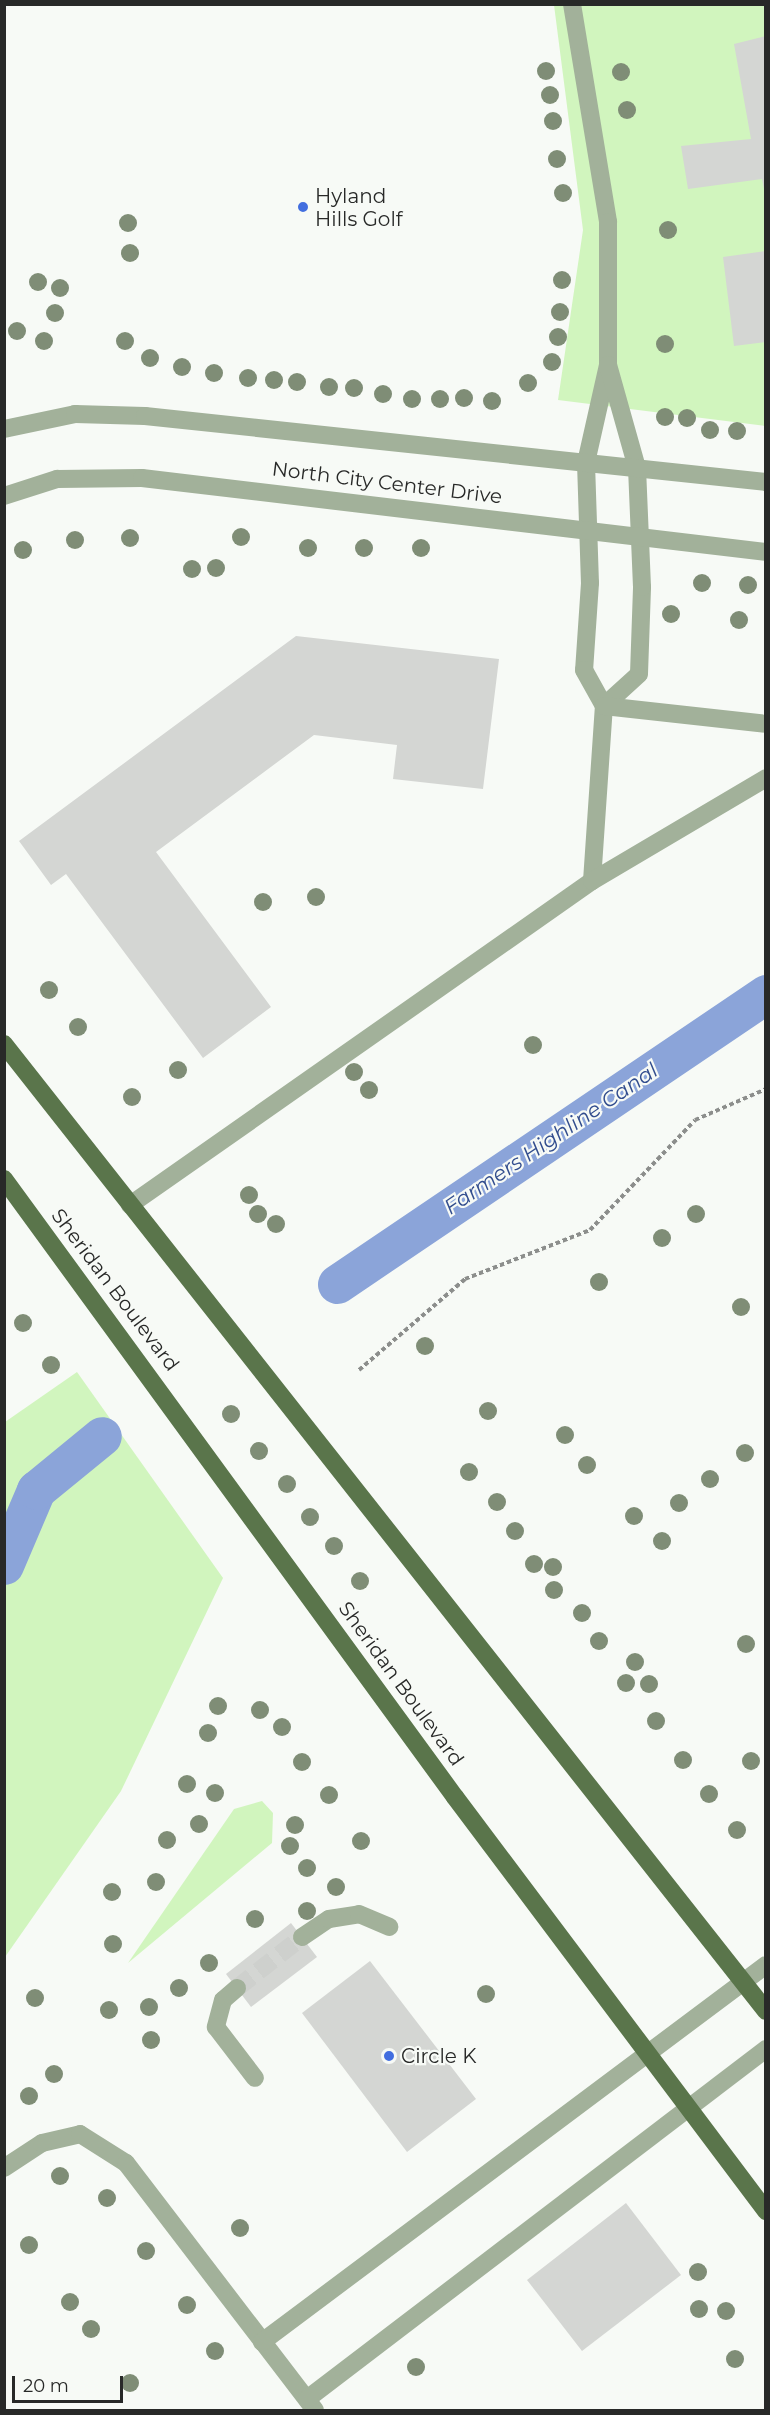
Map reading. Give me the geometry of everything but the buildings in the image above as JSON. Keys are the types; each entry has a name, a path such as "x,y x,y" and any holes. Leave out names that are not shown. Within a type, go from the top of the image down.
{"main road":[{"path":"4,1044 765,2011"},
{"name":"Sheridan Boulevard","path":"4,1179 765,2211"}],"street":[{"path":"572,4 608,222 608,365 586,463 588,528 584,670 604,706 592,881"},
{"path":"604,706 639,674 640,534 637,468 608,365"},
{"name":"North City Center Drive","path":"4,429 75,414 145,416 765,482"},
{"name":"North City Center Drive","path":"4,496 57,479 142,478 640,534 765,552"},
{"path":"604,706 765,724"},
{"path":"130,1205 592,881 765,778"},
{"path":"302,1937 329,1919 359,1914 389,1927"},
{"path":"262,2342 765,1965"},
{"path":"237,1988 223,2000 216,2027 255,2078"},
{"path":"4,2168 42,2143 80,2134 126,2163 311,2405 765,2049"}],"path":[{"path":"359,1370 465,1279 590,1230 695,1120 765,1089"}],"green space":[{"path":"554,5 765,5 765,426 558,400 583,230"},
{"path":"77,1372 223,1578 121,1791 5,1957 5,1422"},
{"path":"262,1801 273,1813 272,1843 128,1963 234,1809"}],"waterway":[{"name":"Farmers Highline Canal","path":"337,1284 766,994"},
{"name":"Farmers Highline Canal","path":"4,1565 36,1490 102,1436"}],"tunnel":[{"path":"237,1988 302,1937"}],"place":[{"name":"Hyland Hills Golf","path":"303,207"},
{"name":"Circle K","path":"389,2056"}]}
